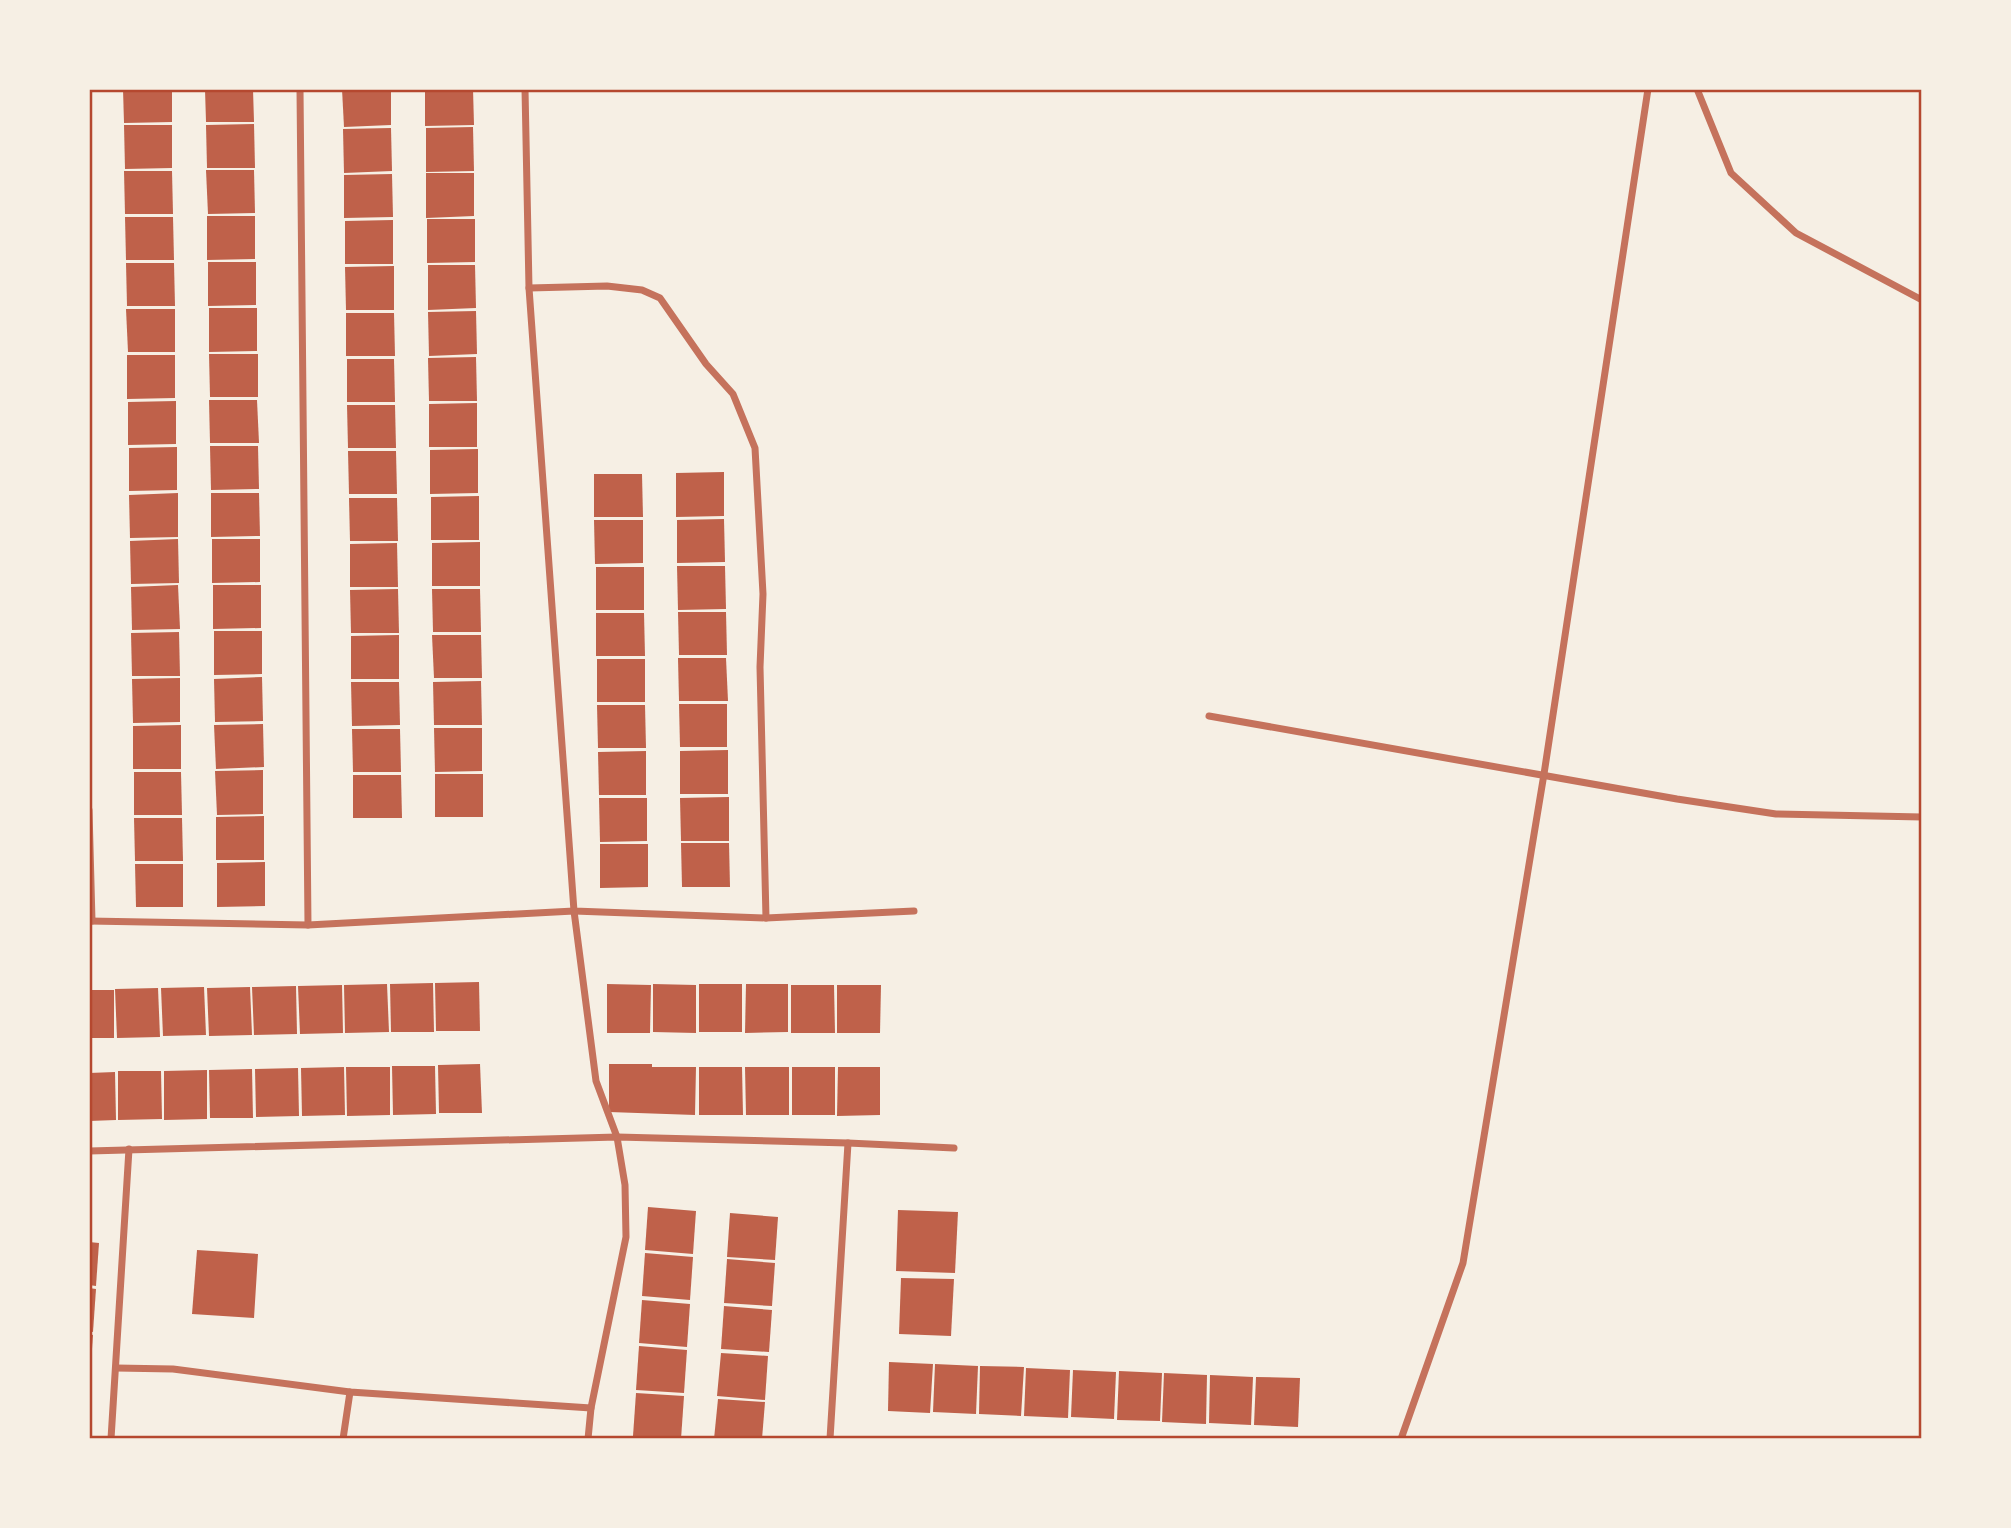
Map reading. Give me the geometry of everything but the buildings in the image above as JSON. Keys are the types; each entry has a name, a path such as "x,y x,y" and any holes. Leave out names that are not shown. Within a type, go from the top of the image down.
{"street":[{"path":"300,89 308,925"},
{"path":"525,89 529,288 574,911 596,1081 617,1137 625,1185 625,1237 591,1408 588,1439"},
{"path":"1401,1439 1462,1263 1544,774 1647,89"},
{"path":"1697,89 1731,173 1796,233 1922,300"},
{"path":"529,288 607,286 642,290 660,298 706,364 733,394 755,449 763,594 760,667 766,918"},
{"path":"1209,716 1676,799 1776,814 1922,817"},
{"path":"89,810 91,921 308,925 574,911 766,918 914,911"},
{"path":"89,1151 617,1137 954,1148"},
{"path":"830,1439 848,1143"},
{"path":"111,1439 129,1149"},
{"path":"116,1367 173,1369 350,1392 591,1408"},
{"path":"343,1439 350,1392"}]}
